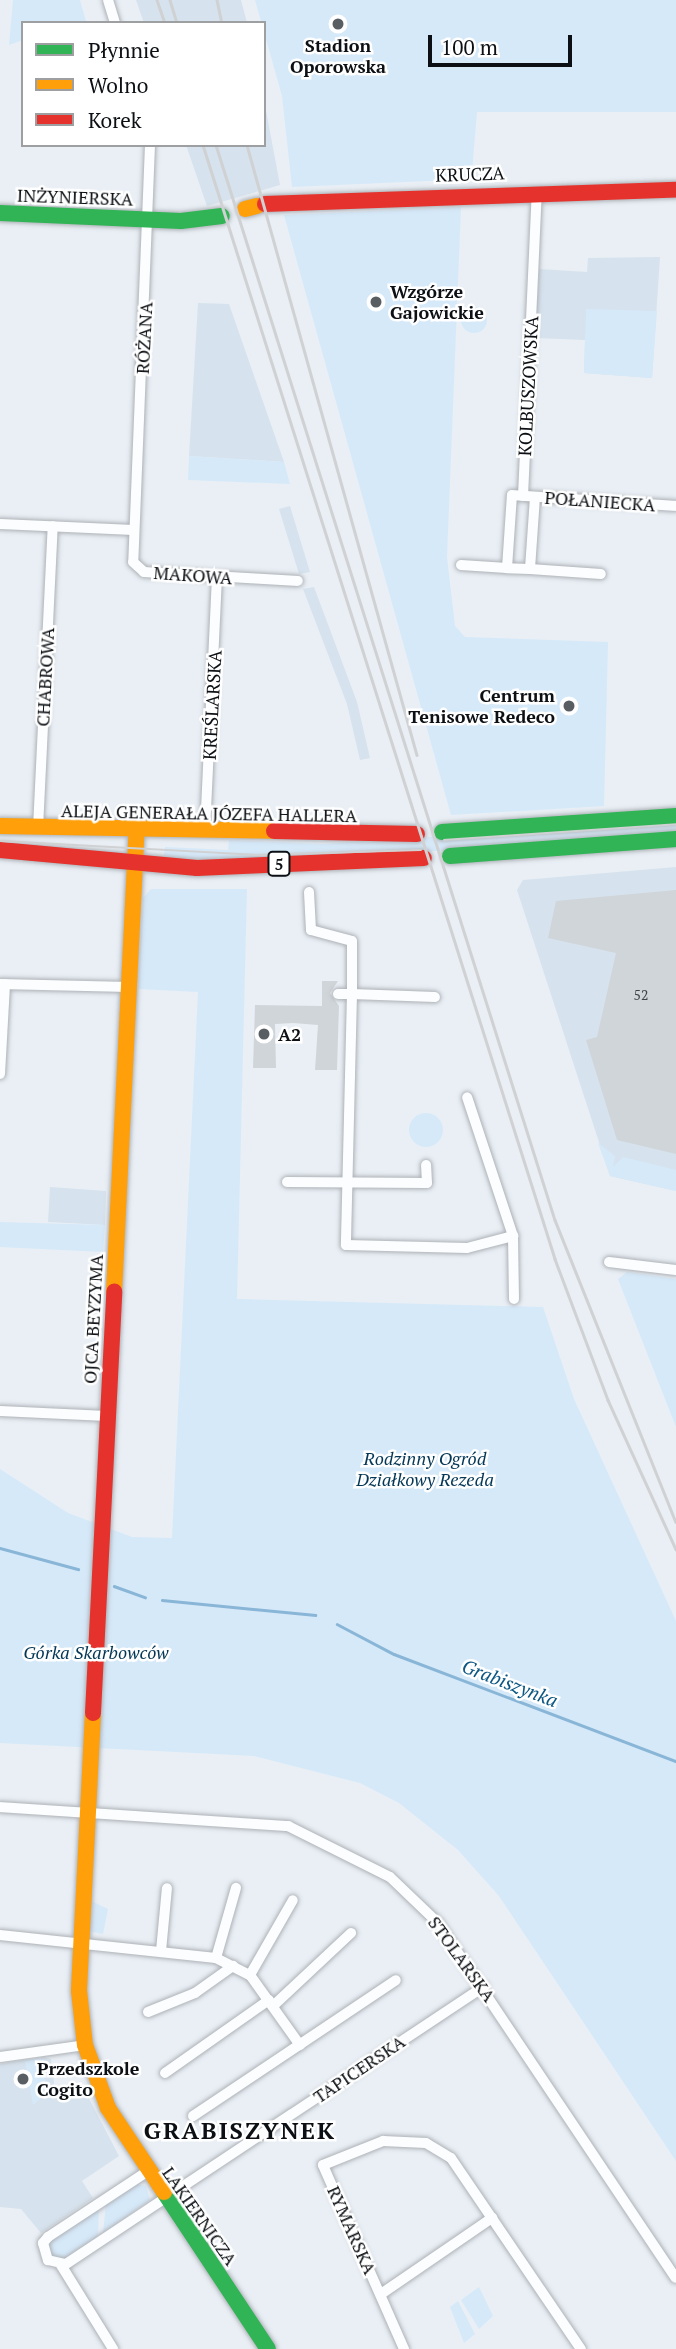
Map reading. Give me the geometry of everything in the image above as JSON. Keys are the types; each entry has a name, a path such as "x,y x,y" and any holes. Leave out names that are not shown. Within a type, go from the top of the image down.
{"street":[{"path":"108,0 114,21"},
{"name":"RÓŻANA","path":"134,530 150,147"},
{"name":"KRUCZA","path":"256,206 537,192 676,190"},
{"name":"KOLBUSZOWSKA","path":"530,569 529,496 537,192"},
{"name":"INŻYNIERSKA","path":"0,214 149,220"},
{"path":"149,220 222,216"},
{"name":"KOLBUSZOWSKA","path":"507,568 512,495 529,496"},
{"name":"POŁANIECKA","path":"529,496 676,506"},
{"path":"0,524 134,530"},
{"name":"CHABROWA","path":"38,828 53,526"},
{"name":"MAKOWA","path":"134,530 132,562 139,570 217,579 298,581"},
{"path":"461,565 601,574"},
{"name":"KREŚLARSKA","path":"205,831 217,579"},
{"path":"442,832 676,816"},
{"name":"ALEJA GENERAŁA JÓZEFA HALLERA","path":"0,826 417,834"},
{"name":"OJCA BEYZYMA","path":"87,1812 137,827"},
{"path":"450,856 676,839"},
{"name":"5","path":"0,850 197,868 424,858"},
{"path":"309,892 311,930 352,941 346,1245 467,1248 513,1236"},
{"path":"0,1074 2,984 128,986"},
{"path":"338,994 435,998"},
{"path":"467,1097 513,1236 514,1298"},
{"path":"287,1182 427,1184 426,1165"},
{"path":"609,1262 676,1270"},
{"path":"0,1411 107,1416"},
{"name":"STOLARSKA","path":"0,1807 251,1820 335,1845 390,1877 438,1923 676,2278"},
{"name":"LAKIERNICZA","path":"87,1812 81,1939 85,2045 108,2108 145,2173 166,2198 268,2349"},
{"path":"161,1951 167,1888"},
{"path":"216,1958 236,1888"},
{"path":"250,1975 293,1900"},
{"path":"165,2073 271,2003 351,1933"},
{"path":"0,1934 81,1939 216,1958 250,1975 300,2045"},
{"path":"148,2011 195,1993 233,1966"},
{"path":"193,2116 396,1980"},
{"name":"TAPICERSKA","path":"61,2265 483,1987"},
{"path":"0,2057 85,2045"},
{"name":"RYMARSKA","path":"404,2349 323,2165 383,2141 426,2143 451,2158 581,2349"},
{"path":"113,2349 61,2265 48,2260 44,2241 145,2173"},
{"name":"RYMARSKA","path":"381,2294 492,2218"}],"shaded area":[{"path":"136,0 241,0 246,21 143,21"},
{"path":"266,111 280,185 207,206 187,147 266,147"},
{"path":"660,257 652,378 584,373 585,340 535,338 539,269 587,272 588,258"},
{"path":"198,303 229,304 284,462 189,456"},
{"path":"290,506 310,572 299,574 279,509"},
{"path":"314,587 357,702 370,758 360,760 347,704 303,589"},
{"path":"676,867 676,1191 610,1176 517,890 523,880"},
{"path":"50,1187 106,1191 105,1225 48,1222"},
{"path":"44,2057 51,2059 56,2098 85,2091 119,2156 82,2181 93,2198 41,2233 21,2209 0,2207 0,2064"}],"green space":[{"path":"13,0 80,0 86,21 21,21 21,41 9,45"},
{"path":"255,0 676,0 676,112 477,112 472,172 449,167 450,180 292,187 282,96 266,39 266,21 261,21"},
{"path":"461,207 447,557 455,626 465,637 608,642 604,806 451,815 284,215"},
{"path":"474,307 484,310 487,320 484,330 474,333 464,330 461,320 464,310"},
{"path":"586,309 657,311 652,378 584,373"},
{"path":"189,456 284,462 290,484 188,480"},
{"path":"676,821 676,833 490,849 163,861 165,847 228,850 229,840 322,844"},
{"path":"151,889 247,889 237,1299 543,1307 574,1399 676,1621 676,2161 499,1896 458,1850 399,1803 360,1783 254,1756 0,1743 0,1469 68,1513 132,1537 172,1538 198,992 138,989 143,898"},
{"path":"426,1113 438,1118 443,1130 438,1142 426,1147 414,1142 409,1130 414,1118"},
{"path":"598,1143 615,1156 613,1167 623,1157 676,1170 676,1191 610,1176"},
{"path":"0,1222 105,1225 103,1252 0,1247"},
{"path":"627,1272 676,1279 676,1427 618,1279"},
{"path":"89,1900 108,1909 103,1934 89,1931"},
{"path":"41,2058 47,2093 33,2105 25,2061"},
{"path":"136,2184 146,2186 150,2200 103,2233 106,2204"},
{"path":"99,2209 98,2236 64,2259 53,2257 48,2247 55,2237"},
{"path":"479,2287 493,2316 479,2329 461,2300"},
{"path":"458,2301 475,2334 464,2343 450,2307"}],"building":[{"path":"676,890 676,1154 617,1140 586,1040 597,1037 616,953 548,938 556,901"},
{"name":"A2","path":"322,981 338,981 330,993 339,1006 337,1070 315,1070 318,1025 293,1023 275,1024 276,1068 253,1068 255,1005 322,1006"}],"waterway":[{"name":"Grabiszynka","path":"0,1548 78,1569"},
{"name":"Grabiszynka","path":"114,1586 145,1597"},
{"name":"Grabiszynka","path":"162,1600 315,1615"},
{"name":"Grabiszynka","path":"337,1624 394,1654 676,1761"}],"tram line":[{"path":"444,840 676,824"},
{"path":"0,841 255,855 421,850"}],"railway":[{"path":"157,0 164,21"},
{"path":"170,0 176,21"},
{"path":"217,0 222,21"},
{"path":"204,147 555,1259 608,1400 676,1549"},
{"path":"217,147 555,1220 676,1522"},
{"path":"248,147 417,755"}],"traffic: fast":[{"path":"0,213 181,221 222,216"},
{"path":"442,832 676,816"},
{"path":"450,856 676,839"},
{"path":"164,2192 268,2349"}],"traffic: slow":[{"path":"245,209 257,206"},
{"path":"0,826 274,831"},
{"path":"114,1292 137,827"},
{"path":"93,1713 79,1991 85,2045 108,2108 164,2192"}],"traffic: jam":[{"path":"265,204 676,190"},
{"path":"274,831 417,834"},
{"path":"0,850 197,868 424,858"},
{"path":"93,1713 114,1292"}],"place":[{"name":"Stadion Oporowska","path":"338,24"},
{"name":"Wzgórze Gajowickie","path":"376,302"},
{"name":"Centrum Tenisowe Redeco","path":"569,706"},
{"name":"A2","path":"264,1034"},
{"name":"Przedszkole Cogito","path":"23,2079"}],"district":[{"name":"GRABISZYNEK","path":"240,2131"}],"park label":[{"name":"Rodzinny Ogród Działkowy Rezeda","path":"425,1469"},
{"name":"Górka Skarbowców","path":"96,1652"}]}
